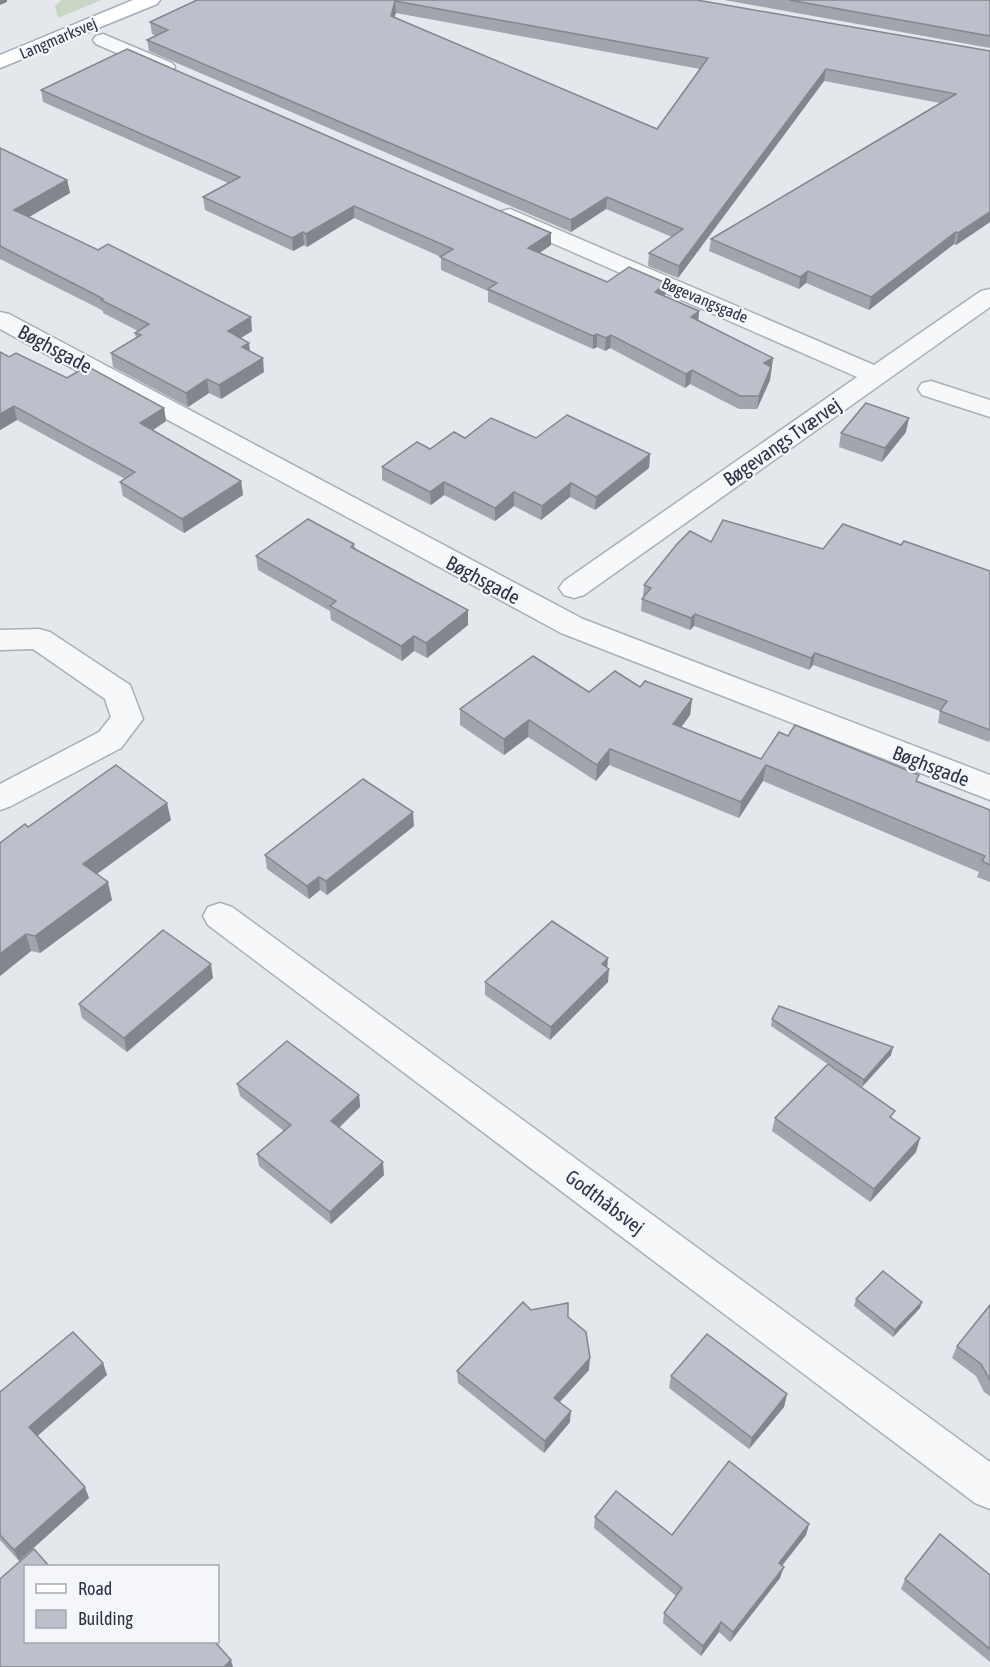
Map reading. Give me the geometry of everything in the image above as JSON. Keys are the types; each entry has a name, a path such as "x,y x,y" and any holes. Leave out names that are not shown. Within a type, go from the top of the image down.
{"main road":[{"name":"Langmarksvej","path":"0,62 150,0"}],"street":[{"path":"103,40 190,78"},
{"name":"Bøgevangsgade","path":"485,205 877,376"},
{"name":"Bøgevangs Tværvej","path":"574,588 990,296"},
{"name":"Bøghsgade","path":"0,319 572,626 990,788"},
{"path":"931,389 990,409"},
{"path":"0,640 39,639 119,693 127,719 110,740 0,798"},
{"name":"Godthåbsvej","path":"220,916 990,1488"}],"green space":[{"path":"61,0 101,0 58,18 55,6"}],"building":[{"path":"197,0 697,0 990,51 990,212 958,233 956,232 871,297 808,271 800,277 711,239 956,94 826,69 679,266 649,253 683,229 607,197 571,220 147,40 168,30 150,22","holes":["395,1 708,58 657,129 391,16"]},
{"path":"789,0 990,0 990,36"},
{"path":"127,49 551,233 528,248 607,282 629,267 666,283 655,292 699,311 691,317 773,358 764,363 771,367 759,396 740,396 692,370 686,374 611,335 606,338 597,334 593,336 488,289 497,283 440,257 453,249 354,206 306,234 303,232 292,238 203,197 240,177 41,90"},
{"path":"0,148 67,180 14,210 98,250 108,244 251,317 228,331 249,343 242,347 263,358 219,385 207,379 186,393 111,353 141,335 135,333 149,324 0,246"},
{"path":"0,352 9,357 16,353 67,378 87,366 164,408 140,423 241,481 182,519 120,482 135,472 14,406 0,414"},
{"path":"866,403 909,418 885,448 841,433"},
{"path":"567,415 650,454 596,497 571,483 542,506 514,492 495,508 444,482 430,492 382,467 417,442 430,449 454,432 465,438 491,418 536,438"},
{"path":"308,519 354,544 351,547 468,610 426,643 414,636 401,646 330,606 336,601 256,556"},
{"path":"723,520 823,549 843,524 901,545 904,541 990,571 990,730 940,711 947,701 815,653 811,658 695,614 691,618 642,599 651,588 644,585 690,531 711,542"},
{"path":"533,656 589,692 615,671 640,687 645,681 692,699 673,724 761,759 779,732 788,736 795,725 919,775 916,781 990,810 990,865 982,861 985,856 766,765 741,802 610,749 597,765 529,720 504,739 460,709"},
{"path":"116,765 167,803 83,864 108,882 35,936 26,934 0,954 0,843 25,824 28,827"},
{"path":"363,779 413,812 326,881 319,877 307,886 265,855"},
{"path":"552,921 608,958 602,964 609,969 551,1027 485,982"},
{"path":"163,930 211,964 124,1038 79,1004"},
{"path":"779,1006 893,1047 864,1080 772,1019"},
{"path":"287,1041 359,1095 331,1121 383,1162 330,1212 257,1154 291,1125 237,1084"},
{"path":"828,1064 895,1111 890,1117 920,1138 874,1189 775,1118"},
{"path":"883,1271 922,1302 895,1330 856,1299"},
{"path":"523,1302 531,1310 568,1303 568,1317 586,1332 590,1358 554,1398 571,1411 545,1441 457,1371"},
{"path":"990,1305 990,1380 981,1364 957,1346"},
{"path":"73,1332 103,1363 29,1427 85,1487 14,1550 0,1535 0,1392"},
{"path":"707,1334 787,1394 752,1438 671,1376"},
{"path":"729,1461 809,1524 779,1563 784,1567 733,1632 721,1622 703,1646 664,1613 682,1588 595,1517 616,1491 672,1535"},
{"path":"940,1534 990,1575 990,1649 905,1579"},
{"path":"34,1549 48,1565 24,1565 24,1643 216,1643 231,1660 224,1667 0,1667 0,1579"}]}
